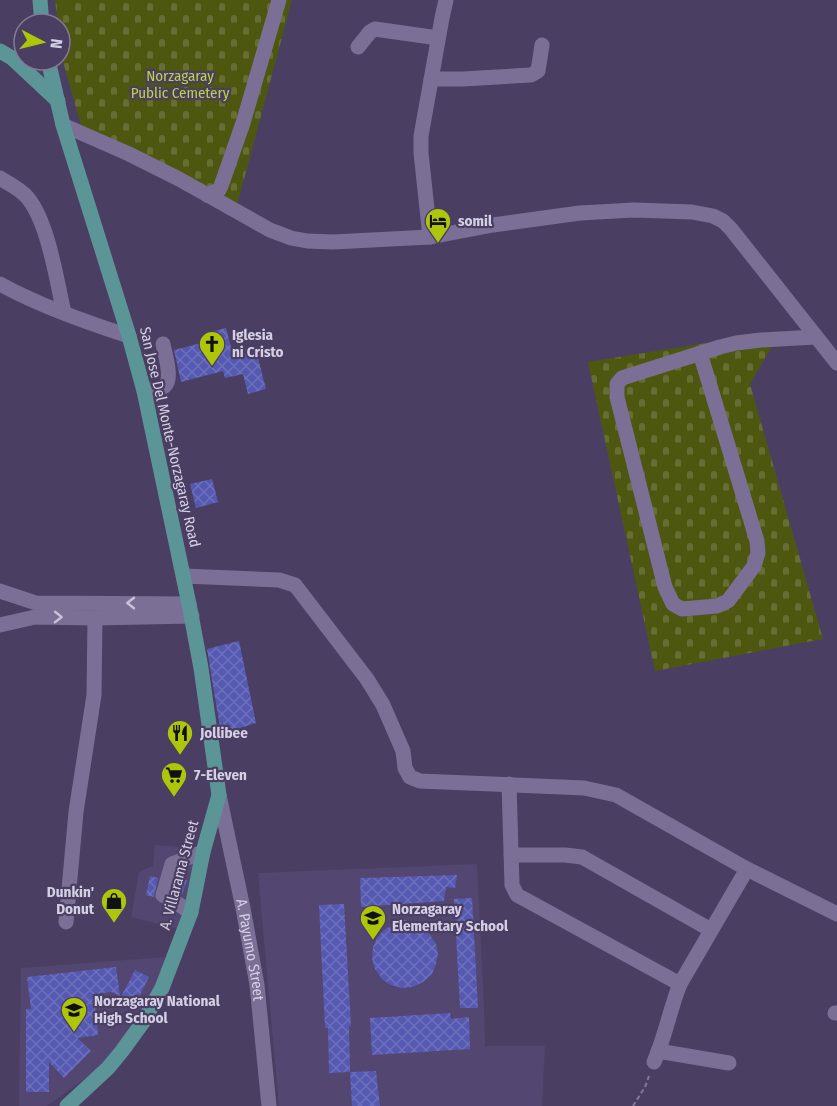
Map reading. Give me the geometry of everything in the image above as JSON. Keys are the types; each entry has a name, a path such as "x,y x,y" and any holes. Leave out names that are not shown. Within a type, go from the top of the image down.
{"main road":[{"path":"0,51 12,58 58,101"},
{"name":"San Jose Del Monte-Norzagaray Road","path":"51,72 63,125 129,336 144,392 191,610 219,795"},
{"name":"A. Villarama Street","path":"67,1106 108,1068 143,1022 162,988 190,912 203,852 219,795"}],"street":[{"path":"207,195 219,190 221,186 243,123 279,0"},
{"path":"430,237 421,153 422,136 446,0"},
{"path":"358,47 375,29 438,38"},
{"path":"431,79 531,75 538,71 542,45"},
{"path":"63,125 129,154 270,230 307,241 333,242 430,237 493,225 580,213 634,210 713,216 723,220 731,229 837,363"},
{"path":"0,178 27,197 34,209 48,244 64,313"},
{"path":"0,284 34,301 129,336"},
{"path":"700,353 757,541 758,553 754,566 728,601 717,606 682,609 673,604 665,587 617,397 617,384 622,378 700,353 736,343 816,338"},
{"path":"144,392 164,387 168,381 169,374 163,345"},
{"path":"184,576 279,580 295,585 367,679 383,705 403,751 405,768 410,777 420,781 584,788 616,795 747,869 836,910"},
{"path":"0,591 36,603 191,610"},
{"path":"0,624 36,617 94,618 191,610"},
{"path":"66,922 76,812 94,694 94,618"},
{"path":"509,784 512,885 517,895 680,984"},
{"name":"A. Payumo Street","path":"219,795 257,985 269,1106"},
{"path":"190,912 163,895 172,864 203,852"},
{"path":"511,855 582,857 711,930"},
{"path":"729,1063 656,1056 680,984 747,869"}],"path":[{"path":"633,1106 645,1087 656,1056"}],"shaded area":[{"path":"155,845 197,848 179,929 131,917 139,872 153,866"},
{"name":"Norzagaray Elementary School","path":"477,864 485,1046 545,1046 542,1106 279,1106 258,873"},
{"name":"Norzagaray National High School","path":"165,957 153,999 101,1067 47,1106 19,1106 21,968"}],"green space":[{"name":"Norzagaray Public Cemetery","path":"55,0 292,0 236,209 82,129 66,72 72,72 72,12 56,12"},
{"path":"781,331 750,384 823,639 655,671 588,362"}],"building":[{"path":"226,328 232,351 255,346 266,389 248,394 243,374 225,378 223,371 181,382 174,350 217,339 214,331"},
{"path":"212,479 218,502 196,508 190,484"},
{"path":"239,641 256,723 221,734 207,649"},
{"path":"457,875 455,888 446,887 444,901 361,907 360,878"},
{"path":"150,876 158,878 154,897 146,895"},
{"path":"178,878 187,880 182,895 174,891"},
{"path":"472,898 478,1008 460,1008 454,899"},
{"path":"344,904 351,1026 349,1026 350,1072 329,1073 319,905"},
{"path":"403,919 423,928 430,935 436,944 438,954 432,974 413,987 402,988 382,979 372,959 373,947 377,938 384,930"},
{"path":"116,967 120,996 111,992 94,994 98,1035 77,1038 91,1051 64,1078 49,1062 49,1092 26,1092 26,1009 31,1009 27,977"},
{"path":"135,970 149,977 135,1005 121,997"},
{"path":"450,1013 451,1019 469,1017 470,1049 372,1055 370,1018"},
{"path":"376,1071 380,1106 352,1106 350,1072"}],"place":[{"name":"somil","path":"438,244"},
{"name":"Iglesia ni Cristo","path":"212,367"},
{"name":"Jollibee","path":"180,756"},
{"name":"7-Eleven","path":"174,798"},
{"name":"Dunkin' Donut","path":"114,924"},
{"name":"Norzagaray Elementary School","path":"373,941"},
{"name":"Norzagaray National High School","path":"74,1033"}]}
